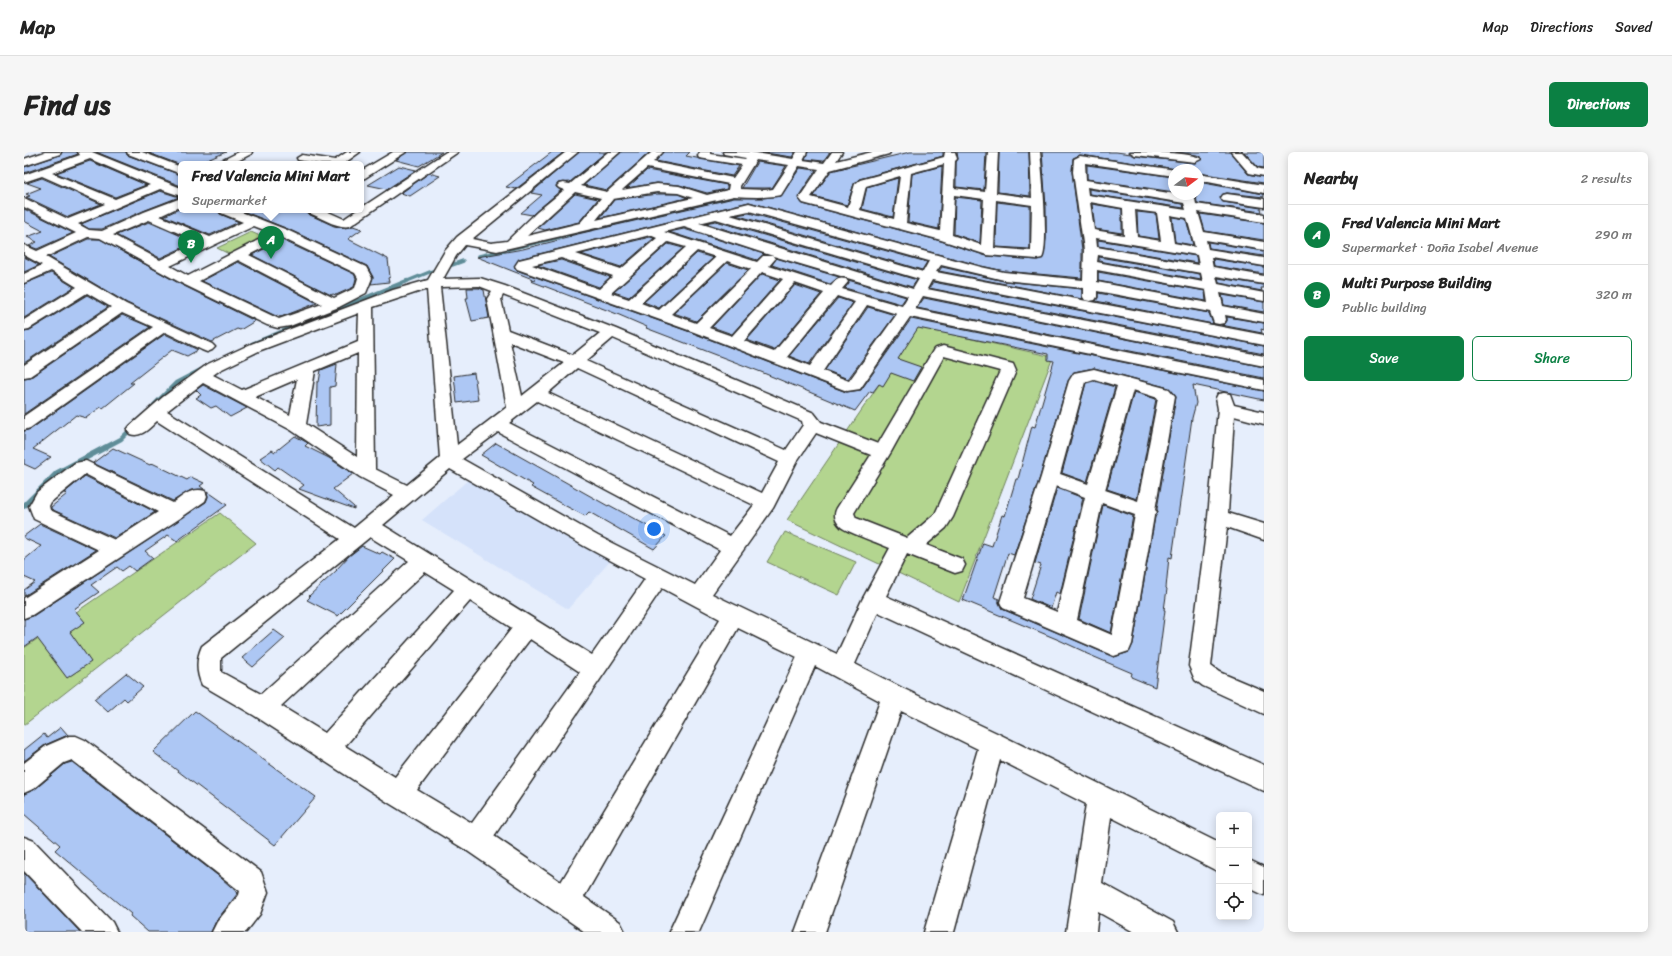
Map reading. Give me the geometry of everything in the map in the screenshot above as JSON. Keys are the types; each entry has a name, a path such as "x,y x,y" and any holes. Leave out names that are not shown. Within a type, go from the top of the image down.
{"street":[{"path":"24,163 56,152"},
{"path":"132,152 178,170"},
{"path":"222,159 233,159 247,152"},
{"path":"296,161 312,152"},
{"path":"342,161 356,152"},
{"path":"364,172 401,152"},
{"path":"364,211 453,152"},
{"path":"449,460 433,283 450,254 462,240 573,152"},
{"path":"462,240 491,247 508,246 541,215 614,152"},
{"path":"584,226 609,196 658,152"},
{"path":"705,152 703,156 827,167 886,152"},
{"path":"728,152 751,160"},
{"path":"646,164 765,194 777,192 802,152"},
{"path":"836,152 805,198 811,202 900,224 988,251 1037,255 1038,202 1035,152"},
{"path":"988,251 993,152 990,152"},
{"path":"1135,152 1192,156"},
{"path":"1236,152 1253,171 1264,173"},
{"path":"24,179 86,154 178,191"},
{"path":"852,213 861,184 951,156 946,237"},
{"path":"302,158 324,161"},
{"path":"1094,374 1094,349 1090,307 1091,250 1080,178 1080,159 1082,158 1168,172"},
{"path":"512,243 707,199 735,187 751,160"},
{"path":"900,224 906,170"},
{"path":"43,172 115,204"},
{"path":"1080,178 1095,174"},
{"path":"1204,175 1222,183 1264,189"},
{"path":"1080,178 1191,207 1264,218"},
{"path":"538,180 609,196 657,188 679,190 707,199"},
{"path":"1222,183 1227,198 1229,212"},
{"path":"67,224 160,185"},
{"path":"948,191 1038,202"},
{"path":"1084,198 1163,211 1191,207 1210,222"},
{"path":"1227,198 1264,203"},
{"path":"24,202 86,233 103,235 161,265 188,281 278,324 334,304 361,290 365,278 361,270 282,233 232,213"},
{"path":"103,235 178,203"},
{"path":"1129,205 1131,240"},
{"path":"937,260 906,312 854,386 843,386 662,315 522,266 524,263 749,207 979,271 1004,276 1090,285 1264,318"},
{"path":"1191,207 1197,235 1204,252 1217,308 1229,378"},
{"path":"1163,211 1168,246"},
{"path":"320,213 342,222 349,221 361,213"},
{"path":"148,215 210,242"},
{"path":"716,215 928,276 1264,340"},
{"path":"161,265 253,222"},
{"path":"684,222 776,252 917,293 1264,361"},
{"path":"699,329 761,268 803,222"},
{"path":"649,231 832,291 906,312 1094,349 1264,385"},
{"path":"37,256 86,233"},
{"path":"188,281 282,233"},
{"path":"1088,233 1264,262"},
{"path":"1197,235 1264,246"},
{"path":"595,264 629,237"},
{"path":"602,293 666,237"},
{"path":"777,359 875,241"},
{"path":"632,304 694,247"},
{"path":"24,249 121,307 207,347"},
{"path":"1091,250 1264,280"},
{"path":"563,254 624,275"},
{"path":"238,255 334,304"},
{"path":"662,315 725,256"},
{"path":"1091,265 1264,298"},
{"path":"24,279 51,266"},
{"path":"734,343 792,278"},
{"path":"136,430 156,412 202,376 256,346 398,293 433,283 480,282 611,332 808,417 812,421 812,425 789,459 766,503 733,547 698,598"},
{"path":"24,326 86,287"},
{"path":"500,289 494,298 516,408"},
{"path":"813,373 864,300"},
{"path":"366,306 366,472"},
{"path":"24,372 121,307"},
{"path":"24,424 164,326"},
{"path":"610,932 476,840 398,794 263,708 210,678 208,666 210,654 449,460 536,394 574,361 611,332"},
{"path":"502,333 574,361 789,459"},
{"path":"242,396 366,344"},
{"path":"842,668 873,600 906,545 939,523 944,517 1008,371 1007,368 943,351 939,352 882,452 844,513 845,518 849,523 906,545 955,565"},
{"path":"297,426 307,369"},
{"path":"1094,374 1126,384 1163,393 1167,396 1121,644 1114,646 1011,602 1080,377 1094,374"},
{"path":"202,376 297,426 366,472 408,494"},
{"path":"1065,624 1095,493 1126,384"},
{"path":"536,394 766,503"},
{"path":"1264,418 1225,404 1218,516 1200,666 1203,673 1211,679 1264,703"},
{"path":"156,412 362,532 424,560 595,669"},
{"path":"497,424 733,547"},
{"path":"812,425 882,452"},
{"path":"449,460 564,526 698,598 842,668 894,696 992,743 1216,856"},
{"path":"115,549 41,514 39,506 44,497 81,468 86,467 175,512"},
{"path":"1050,477 1146,512"},
{"path":"24,609 198,496"},
{"path":"1218,516 1264,532"},
{"path":"263,708 424,560"},
{"path":"476,840 659,576"},
{"path":"328,748 468,589"},
{"path":"873,600 1264,778"},
{"path":"566,901 734,616"},
{"path":"398,794 527,626"},
{"path":"684,932 810,653"},
{"path":"810,932 894,696"},
{"path":"939,932 992,743"},
{"path":"24,780 60,750 69,747 76,748 251,882 254,892 250,904 227,932"},
{"path":"1081,932 1100,798"},
{"path":"24,851 96,924 102,932"},
{"path":"1252,876 1264,882"},
{"path":"1087,890 1163,932"}],"shaded area":[{"path":"468,480 611,560 568,609 422,520"}],"green space":[{"path":"251,232 267,239 233,256 217,248"},
{"path":"918,327 1053,357 959,602 787,520"},
{"path":"220,513 256,543 24,725 24,648"},
{"path":"785,532 856,562 839,595 767,562"}],"building":[{"path":"62,152 77,152 78,154 24,173 24,167 60,155"},
{"path":"96,152 126,152 127,155 178,174 178,185"},
{"path":"146,152 226,152 205,161 178,161 178,164"},
{"path":"407,152 442,152 419,166 396,160"},
{"path":"552,152 564,152 516,189 506,187"},
{"path":"579,152 606,152 570,182 558,183 556,187 561,190 532,215 521,213 542,195 531,193"},
{"path":"621,152 650,152 607,190 584,185"},
{"path":"664,152 690,152 686,156 739,166 732,176 656,161"},
{"path":"759,152 795,152 792,157"},
{"path":"808,152 830,152 823,161 805,159"},
{"path":"910,152 943,152 943,156 859,179 854,184 847,205 813,196 831,171"},
{"path":"957,152 986,152 984,190 956,187"},
{"path":"999,152 1029,152 1030,196 998,192"},
{"path":"1042,152 1116,152 1135,156 1195,163 1202,158 1197,155 1176,152 1230,152 1248,174 1264,177 1264,183 1204,174 1204,164 1168,164 1168,168 1080,155 1073,158 1072,172 1082,250 1082,278 1004,271 981,266 749,202 519,259 514,267 516,270 693,333 846,392 861,390 911,319 1264,391 1264,400 1193,385 1196,403 1192,418 1172,558 1169,557 1165,610 1155,687 1131,677 1132,673 1059,640 963,600 983,543 992,546 1002,515 1005,516 1016,479 1018,479 1032,426 1035,427 1054,361 1048,360 1048,354 918,328 898,359 921,367 913,381 891,373 883,386 879,384 873,392 870,391 855,411 761,372 646,328 647,327 617,314 531,281 535,280 477,257 523,249 571,237 569,236 734,198 763,198 781,196 800,168 816,170 798,197 803,204 941,241 987,256 1037,260 1043,258 1046,239 1046,207","holes":["1094,368 1169,388 1176,396 1157,509 1158,512 1155,517 1133,644 1129,652 1114,657 1002,609 999,599 994,597 1008,553 1014,555 1040,477 1068,381 1074,372"]},
{"path":"1244,152 1264,152 1264,168 1258,167"},
{"path":"90,161 146,185 115,197 56,173"},
{"path":"757,162 786,166 772,188 742,188"},
{"path":"1087,165 1168,176 1168,191 1087,179"},
{"path":"399,166 416,170 387,189 368,185"},
{"path":"942,166 939,229 908,222 912,174"},
{"path":"647,170 727,185 727,189 707,193 679,185 657,183 627,188"},
{"path":"429,173 440,176 410,196 401,193"},
{"path":"42,178 101,204 68,217 26,197 30,196 26,194 41,188 27,183"},
{"path":"898,178 893,217 862,209 867,187"},
{"path":"1204,183 1264,194 1264,197 1227,193 1220,197 1223,202 1261,208 1262,212 1197,203 1197,200 1204,200"},
{"path":"1089,189 1183,204 1184,208 1089,194"},
{"path":"160,191 178,197 102,229 89,229 81,224"},
{"path":"575,194 598,199 579,222 545,230 538,228"},
{"path":"657,194 678,194 687,198 600,218 614,200"},
{"path":"955,197 982,200 980,243 954,234"},
{"path":"997,202 1030,206 1030,249 996,247"},
{"path":"1092,204 1122,209 1122,233 1095,229"},
{"path":"24,209 73,233 37,249 29,246 37,242 27,237 43,231 24,221"},
{"path":"178,209 178,213 220,213 239,222 210,235 164,216"},
{"path":"1137,212 1156,214 1159,239 1138,236"},
{"path":"248,213 308,213 334,226 345,228 353,226 362,229 348,239 388,259 390,277 388,278 389,282 371,284 373,277 367,266 288,229"},
{"path":"749,213 927,262 922,270 736,215"},
{"path":"1200,214 1264,223 1264,240 1205,231"},
{"path":"1172,217 1186,219 1193,245 1175,242"},
{"path":"716,221 917,280 912,287 705,223"},
{"path":"149,222 195,242 160,258 116,235"},
{"path":"684,229 764,254 757,260 669,232"},
{"path":"650,237 654,238 621,267 581,254"},
{"path":"88,239 100,239 182,285 255,321 240,330 237,329 212,342 127,303 49,257"},
{"path":"282,240 354,274 356,278 354,287 336,295 331,295 252,255"},
{"path":"1098,240 1196,256 1197,263 1098,246"},
{"path":"1208,242 1264,251 1264,256 1209,248"},
{"path":"668,244 683,248 629,297 614,292"},
{"path":"697,253 713,258 659,308 644,302"},
{"path":"24,257 39,265 24,272"},
{"path":"1099,257 1200,274 1201,280 1099,261"},
{"path":"776,258 839,277 830,284 772,265"},
{"path":"1213,259 1264,267 1264,274 1214,266"},
{"path":"561,260 610,277 599,287 537,265"},
{"path":"238,262 317,303 281,317 202,281"},
{"path":"727,263 748,270 696,321 674,313"},
{"path":"942,267 1004,281 1082,289 1082,299 939,271"},
{"path":"1098,272 1205,291 1206,301 1098,281"},
{"path":"51,273 74,287 24,318 24,284"},
{"path":"762,274 780,280 732,334 712,327"},
{"path":"1218,278 1264,285 1264,288 1261,288 1262,291 1219,283"},
{"path":"848,280 906,297 901,304 845,288 849,283"},
{"path":"933,282 1264,346 1264,354 929,288"},
{"path":"795,285 821,294 774,350 747,340"},
{"path":"467,288 479,288 484,290 489,318 472,321 466,298 468,298"},
{"path":"1098,293 1209,313 1213,324 1096,301 1098,298"},
{"path":"87,295 108,307 24,363 24,331 30,330"},
{"path":"1222,295 1264,302 1264,312 1224,305"},
{"path":"838,298 853,303 809,364 789,356"},
{"path":"924,298 1264,367 1264,378 917,308"},
{"path":"868,307 895,315 848,379 825,370"},
{"path":"122,315 150,327 24,414 24,378 31,377"},
{"path":"1227,317 1264,323 1264,330 1261,329 1262,333 1221,325 1225,324"},
{"path":"165,334 198,350 187,356 172,350 130,383 134,383 103,408 101,407 86,418 76,415 33,449 51,457 35,469 24,464 24,431 31,429"},
{"path":"337,364 335,386 330,387 330,425 316,427 317,382 319,382 321,370"},
{"path":"474,373 478,400 457,403 454,376"},
{"path":"1094,381 1115,387 1087,482 1062,473 1086,383"},
{"path":"203,385 247,408 230,417 216,406 211,408 196,398 201,395 196,390"},
{"path":"1134,392 1156,399 1137,499 1107,489"},
{"path":"295,436 308,443 305,446 329,458 353,474 333,489 354,507 354,509 299,489 304,485 278,467 275,470 260,458 272,450 275,452"},
{"path":"496,443 608,506 609,505 666,536 654,549 589,512 585,516 560,503 531,487 533,485 481,455"},
{"path":"113,448 150,465 152,463 187,480 191,477 204,483 200,486 204,489 191,490 173,501 93,463"},
{"path":"85,476 155,512 115,538 51,509 51,507 67,494 64,493"},
{"path":"1057,488 1083,498 1060,594 1056,592 1051,608 1030,599 1041,565 1035,563"},
{"path":"207,491 227,505 177,541 168,535 145,551 153,558 135,571 129,566 122,571 117,567 91,585 99,592 74,609 85,622 70,632 91,662 67,678 37,638 24,647 24,619 33,616 206,502 208,497"},
{"path":"1103,505 1133,516 1111,633 1079,619"},
{"path":"40,524 96,550 24,596 24,590 35,582 24,577 24,560 41,546 24,538 24,536"},
{"path":"362,546 380,554 382,552 395,559 338,616 307,600 310,597 309,596 337,570 349,556"},
{"path":"274,630 285,638 253,667 242,658"},
{"path":"126,673 143,687 127,701 124,698 108,712 94,699"},
{"path":"195,711 316,797 275,845 153,752"},
{"path":"61,727 68,735 45,745 24,761 24,750 44,734 47,738"},
{"path":"72,762 221,878 238,893 216,921 211,932 148,932 130,916 131,914 55,850 60,845 24,814 24,794 34,790 65,764"},
{"path":"24,873 80,932 24,932"}],"waterway":[{"path":"782,193 800,167"},
{"path":"479,256 742,195"},
{"path":"752,195 771,199"},
{"path":"452,265 463,261"},
{"path":"405,282 432,271"},
{"path":"252,344 407,281"},
{"path":"154,405 176,383 201,370"},
{"path":"104,448 121,439 133,427"},
{"path":"24,506 57,473 106,447"}],"place":[{"name":"Fred Valencia Mini Mart","path":"271,259"},
{"name":"Multi Purpose Building","path":"191,263"}]}
